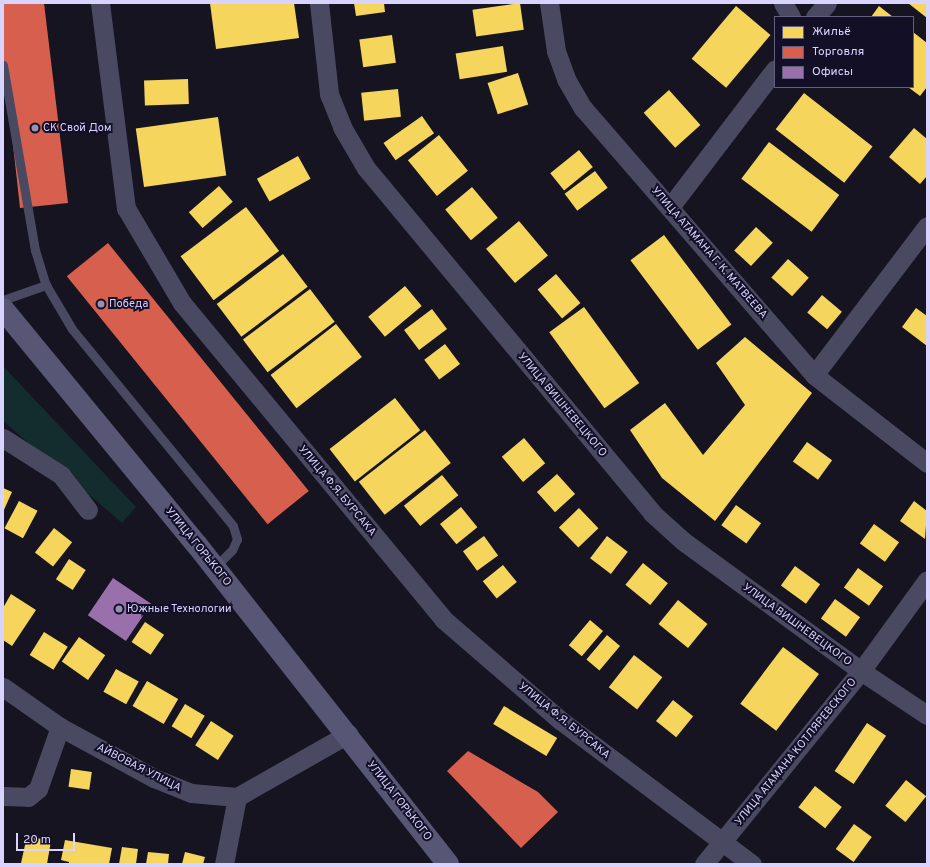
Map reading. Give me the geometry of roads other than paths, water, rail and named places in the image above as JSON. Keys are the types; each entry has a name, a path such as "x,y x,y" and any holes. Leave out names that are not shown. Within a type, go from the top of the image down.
{"main road":[{"name":"УЛИЦА ГОРЬКОГО","path":"3,309 215,567 348,734 448,864"}],"street":[{"name":"УЛИЦА Ф.Я. БУРСАКА","path":"100,3 126,208 182,303 443,619 560,720 752,864"},
{"name":"УЛИЦА ВИШНЕВЕЦКОГО","path":"319,3 329,94 342,127 366,168 652,513 683,541 861,672 927,715"},
{"name":"УЛИЦА АТАМАНА Г. К. МАТВЕЕВА","path":"549,3 556,51 566,79 583,108 814,375 927,463"},
{"path":"783,3 790,16"},
{"path":"817,16 827,3"},
{"path":"670,207 774,70"},
{"path":"814,375 927,226"},
{"path":"3,438 61,475 88,510"},
{"name":"УЛИЦА АТАМАНА КОТЛЯРЕВСКОГО","path":"704,864 861,672 927,580"},
{"name":"АЙВОВАЯ УЛИЦА","path":"3,687 60,727 154,778 190,793 237,797"},
{"path":"3,796 28,796 38,789 60,727"},
{"path":"224,864 237,797 348,734"}],"lane":[{"path":"3,69 35,250 46,285 72,329 233,526 237,539 232,550 215,567"},
{"path":"3,300 46,285"}],"place":[{"name":"СК Свой Дом","path":"35,128"},
{"name":"Победа","path":"101,304"},
{"name":"Южные Технологии","path":"119,609"}]}
